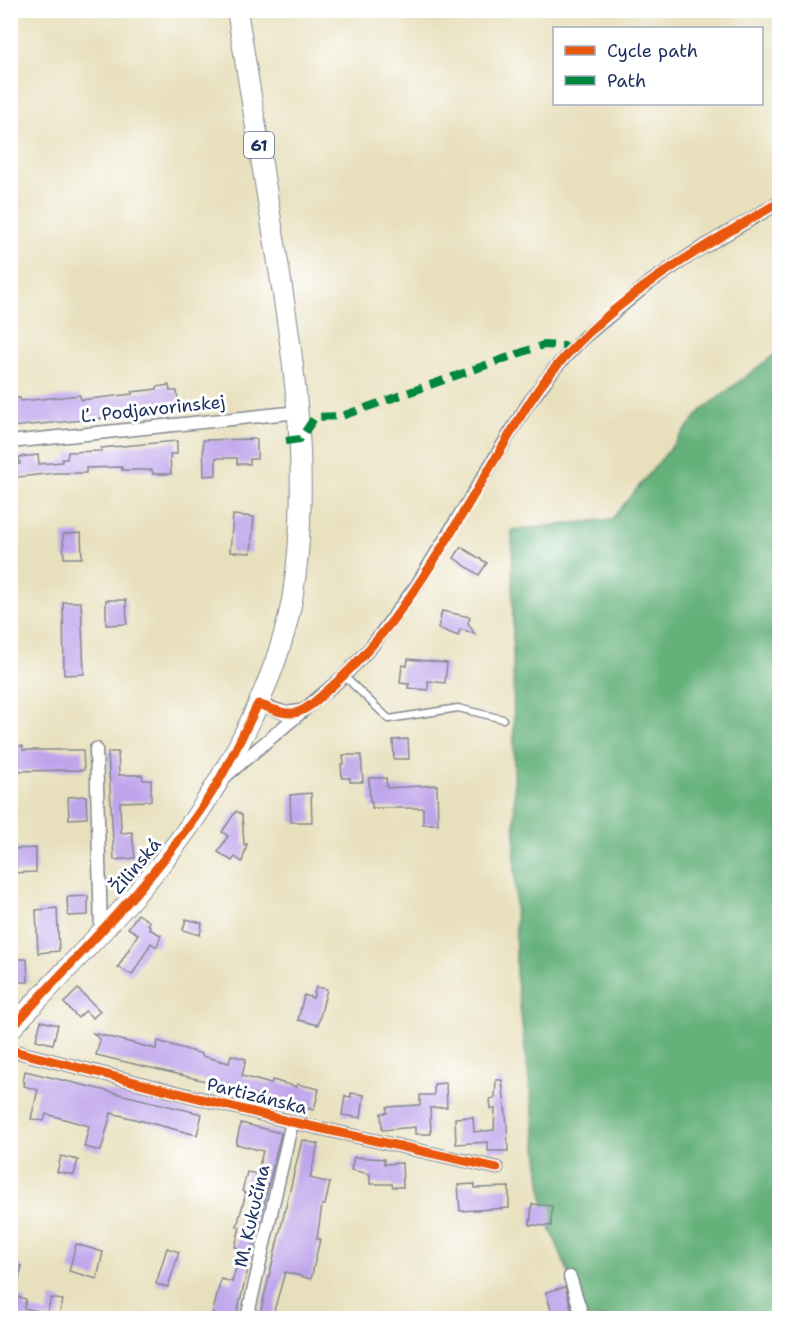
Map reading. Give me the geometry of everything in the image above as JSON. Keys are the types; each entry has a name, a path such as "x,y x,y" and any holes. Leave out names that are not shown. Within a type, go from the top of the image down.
{"main road":[{"name":"61","path":"237,10 281,279 299,412"},
{"name":"Žilinská","path":"10,1030 155,871 218,783 258,704 278,653 293,596 302,473 299,412"}],"street":[{"path":"218,783 344,676 371,647 417,585 528,404 554,369 583,338 649,283 695,252 780,202"},
{"name":"Ľ. Podjavorinskej","path":"10,441 299,412"},
{"path":"258,704 286,713 301,711"},
{"name":"Žilinská","path":"96,749 101,931"},
{"name":"Partizánska","path":"10,1050 292,1122 497,1168"},
{"name":"M. Kukučína","path":"247,1318 292,1122"},
{"path":"570,1277 583,1318"}],"lane":[{"path":"344,676 389,719 458,708 503,718"}],"green space":[{"path":"779,351 779,1318 587,1318 545,1215 516,973 512,530 612,519 701,411"}],"building":[{"path":"169,385 170,391 177,391 179,411 10,427 10,399 20,398 21,401 80,395 81,400 132,394 132,392"},
{"path":"257,439 257,459 250,459 250,464 237,464 237,458 216,458 216,475 204,476 203,440"},
{"path":"177,441 177,454 170,454 171,474 153,474 152,470 122,470 122,467 86,468 86,473 55,473 10,478 10,465 20,464 19,457 38,455 39,464 62,462 62,459 67,459 68,452 101,451 101,448"},
{"path":"233,515 254,517 251,553 230,552"},
{"path":"81,533 82,558 64,558 63,534"},
{"path":"461,547 487,563 479,575 454,558"},
{"path":"106,600 126,600 127,624 106,625"},
{"path":"63,602 81,602 84,674 64,675"},
{"path":"442,611 470,617 468,623 475,634 460,629 458,636 438,628"},
{"path":"408,659 447,663 445,683 428,681 428,690 408,688 409,684 400,683 402,665 407,666"},
{"path":"408,739 409,759 394,759 393,740"},
{"path":"10,746 23,746 23,750 83,750 84,770 10,771"},
{"path":"108,752 118,752 119,775 142,775 143,780 151,780 151,801 120,802 121,833 132,832 135,858 114,860"},
{"path":"343,755 361,755 363,782 350,782 350,778 342,778"},
{"path":"369,778 386,778 387,788 437,785 438,824 423,824 423,808 372,808"},
{"path":"311,793 312,822 291,822 290,795"},
{"path":"86,796 87,818 69,819 68,797"},
{"path":"236,811 242,815 244,845 247,844 242,862 235,857 232,861 218,852 228,836 222,832"},
{"path":"36,848 36,872 10,873 10,849"},
{"path":"88,896 88,915 68,916 67,897"},
{"path":"57,908 59,951 38,953 36,910"},
{"path":"138,914 150,922 149,929 161,935 157,947 151,943 132,975 118,967 138,934 128,928"},
{"path":"186,919 202,923 200,935 183,930"},
{"path":"10,959 27,959 28,982 10,982"},
{"path":"316,987 327,989 318,1025 298,1020 304,995 313,998"},
{"path":"78,989 100,1011 93,1018 85,1011 78,1018 64,1003"},
{"path":"41,1021 58,1025 53,1044 36,1040"},
{"path":"93,1033 156,1049 158,1041 229,1063 231,1055 246,1059 242,1076 271,1084 272,1080 297,1087 297,1084 319,1089 314,1110 223,1087 223,1085 96,1055 100,1040"},
{"path":"25,1071 202,1114 197,1135 111,1113 101,1151 84,1147 89,1126 46,1114 44,1121 31,1119 38,1090 24,1086"},
{"path":"496,1080 502,1080 508,1151 488,1151 488,1142 456,1144 455,1118 473,1117 474,1132 494,1130 495,1109 491,1109 490,1099 495,1098"},
{"path":"446,1083 447,1107 430,1108 431,1134 415,1134 415,1127 382,1130 381,1113 387,1113 387,1107 420,1105 420,1095 434,1095 434,1084"},
{"path":"351,1093 364,1095 361,1118 342,1115 345,1096 351,1097"},
{"path":"241,1123 281,1133 236,1318 226,1318 212,1315 221,1279 232,1282 239,1257 236,1256 238,1248 235,1247 240,1227 237,1226 246,1193 242,1191 247,1172 257,1174 263,1151 236,1144"},
{"path":"302,1140 318,1144 310,1178 330,1183 325,1205 322,1205 317,1239 320,1239 311,1279 285,1272 272,1318 259,1318"},
{"path":"61,1156 78,1160 74,1175 57,1172"},
{"path":"354,1157 384,1159 384,1164 402,1163 403,1187 393,1187 392,1184 370,1184 370,1174 351,1170"},
{"path":"475,1184 475,1188 509,1187 509,1208 460,1211 458,1185"},
{"path":"532,1204 552,1206 551,1226 530,1225"},
{"path":"76,1244 103,1252 97,1279 69,1271"},
{"path":"167,1248 179,1252 168,1287 156,1284"},
{"path":"10,1264 22,1266 15,1295 10,1295"},
{"path":"565,1287 574,1318 553,1318 546,1292"},
{"path":"10,1295 26,1299 24,1308 47,1313 51,1298 63,1300 58,1318 20,1318 10,1316"}],"marked path":[{"path":"286,441 300,439 315,417 342,416 543,345 564,346 577,358"}],"cycle path":[{"path":"10,1030 108,924 178,841 216,786 258,704 288,713 306,708 356,663 380,637 442,548 531,400 554,369 578,343 604,319 660,276 719,237 780,202"},
{"path":"10,1050 292,1122 497,1168"}]}
